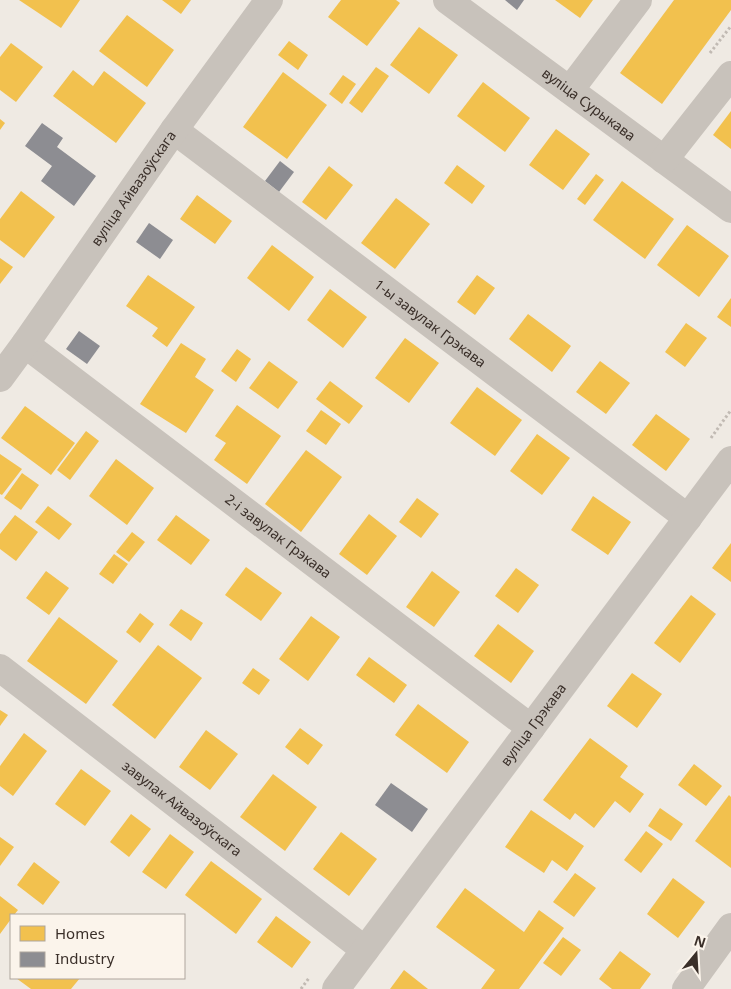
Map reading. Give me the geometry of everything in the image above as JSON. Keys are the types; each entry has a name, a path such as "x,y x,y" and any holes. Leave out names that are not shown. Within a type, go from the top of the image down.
{"street":[{"name":"вуліца Айвазоўскага","path":"0,378 174,130 269,0"},
{"name":"вуліца Сурыкава","path":"447,0 731,209"},
{"path":"570,90 638,0"},
{"path":"664,160 731,75"},
{"name":"1-ы завулак Грэкава","path":"174,130 688,518"},
{"name":"2-і завулак Грэкава","path":"25,344 531,728"},
{"name":"вуліца Грэкава","path":"336,989 731,460"},
{"name":"завулак Айвазоўскага","path":"0,668 364,950"},
{"path":"686,989 731,927"}],"building: Homes":[{"path":"19,0 80,0 61,28"},
{"path":"162,0 191,0 181,14"},
{"path":"341,0 396,0 400,3 367,46 328,17"},
{"path":"555,0 593,0 580,18"},
{"path":"674,0 731,0 731,10 662,104 620,73"},
{"path":"127,15 174,50 147,87 99,51"},
{"path":"419,27 458,55 429,94 390,65"},
{"path":"289,41 308,55 298,70 278,55"},
{"path":"11,43 43,67 16,102 0,90 0,57"},
{"path":"376,67 389,76 362,113 349,103"},
{"path":"73,70 93,86 104,71 146,103 116,143 53,96"},
{"path":"283,72 327,105 287,159 243,127"},
{"path":"343,75 356,84 342,104 329,94"},
{"path":"483,82 530,118 505,152 457,116"},
{"path":"731,111 731,149 713,135"},
{"path":"0,119 5,123 0,130"},
{"path":"556,129 590,154 563,190 529,165"},
{"path":"457,165 485,186 472,204 444,183"},
{"path":"329,166 353,185 326,220 302,202"},
{"path":"596,174 604,180 585,205 577,199"},
{"path":"622,181 674,219 645,259 593,220"},
{"path":"21,191 55,217 24,258 0,240 0,219"},
{"path":"197,195 232,221 215,244 180,219"},
{"path":"396,198 430,224 395,269 361,243"},
{"path":"687,225 729,256 699,297 657,265"},
{"path":"272,245 314,277 289,311 247,278"},
{"path":"0,258 13,267 0,284"},
{"path":"148,275 195,307 167,347 152,336 158,328 126,306"},
{"path":"477,275 495,288 475,315 457,302"},
{"path":"330,289 367,317 343,348 307,320"},
{"path":"731,298 731,327 717,317"},
{"path":"528,314 571,346 552,372 509,339"},
{"path":"686,323 707,338 685,367 665,352"},
{"path":"405,338 439,363 409,403 375,378"},
{"path":"181,343 206,359 195,377 214,390 186,433 140,404"},
{"path":"237,349 251,359 236,382 221,371"},
{"path":"269,361 298,382 278,409 249,388"},
{"path":"600,361 630,383 606,414 576,392"},
{"path":"330,381 363,406 349,424 316,399"},
{"path":"477,387 522,420 495,456 450,423"},
{"path":"237,405 281,436 247,484 214,460 226,443 215,436"},
{"path":"25,406 75,443 51,475 1,438"},
{"path":"321,410 341,424 326,445 306,431"},
{"path":"656,414 690,439 666,471 632,445"},
{"path":"86,431 99,441 70,480 57,470"},
{"path":"537,434 570,458 542,495 510,471"},
{"path":"306,450 342,477 301,532 265,504"},
{"path":"0,454 22,469 2,495 0,494"},
{"path":"116,459 154,488 127,525 89,496"},
{"path":"22,473 39,485 21,510 4,498"},
{"path":"593,496 631,522 608,555 571,530"},
{"path":"417,498 439,514 421,538 399,522"},
{"path":"48,506 72,524 59,540 35,522"},
{"path":"369,514 397,536 367,575 339,554"},
{"path":"15,515 38,532 16,561 0,549 0,534"},
{"path":"176,515 210,540 191,565 157,540"},
{"path":"132,532 145,542 129,562 116,552"},
{"path":"731,543 731,582 712,568"},
{"path":"114,554 128,564 113,584 99,574"},
{"path":"246,567 282,593 261,621 225,595"},
{"path":"516,568 539,585 518,613 495,596"},
{"path":"46,571 69,588 49,615 26,598"},
{"path":"432,571 460,592 434,627 406,607"},
{"path":"691,595 716,614 680,663 654,643"},
{"path":"181,609 203,623 191,641 169,625"},
{"path":"140,613 154,624 140,643 126,632"},
{"path":"311,616 340,637 308,681 279,659"},
{"path":"59,617 118,661 86,704 27,661"},
{"path":"498,624 534,651 511,683 474,656"},
{"path":"158,645 202,678 155,739 112,705"},
{"path":"369,657 407,685 394,703 356,675"},
{"path":"253,668 270,680 259,695 242,683"},
{"path":"632,673 662,694 637,728 607,706"},
{"path":"418,704 469,742 447,773 395,735"},
{"path":"0,710 8,715 0,726"},
{"path":"300,728 323,745 308,765 285,747"},
{"path":"206,730 238,754 210,790 179,767"},
{"path":"24,733 47,751 13,796 0,786 0,766"},
{"path":"590,738 628,766 620,777 644,794 630,813 615,801 594,828 575,813 570,820 543,800"},
{"path":"694,764 722,786 706,806 678,785"},
{"path":"81,769 111,791 85,826 55,804"},
{"path":"273,774 317,807 285,851 240,817"},
{"path":"729,795 731,797 731,868 695,841"},
{"path":"660,808 683,824 671,841 648,826"},
{"path":"531,810 584,846 567,871 552,860 544,873 505,847"},
{"path":"131,814 151,829 129,857 110,842"},
{"path":"646,831 663,844 641,873 624,860"},
{"path":"341,832 377,859 349,896 313,869"},
{"path":"170,834 194,852 166,889 142,872"},
{"path":"0,837 14,847 0,866"},
{"path":"211,861 262,899 236,934 185,895"},
{"path":"34,862 60,882 43,905 17,885"},
{"path":"575,873 596,888 574,917 553,902"},
{"path":"673,878 705,902 678,938 647,914"},
{"path":"465,888 524,932 539,910 564,928 519,989 481,989 495,970 436,927"},
{"path":"0,896 18,910 15,914 10,914 10,920 0,934"},
{"path":"276,916 311,942 292,968 257,942"},
{"path":"563,937 581,950 561,976 543,963"},
{"path":"620,951 651,974 640,989 612,989 599,979"},
{"path":"404,970 428,989 390,989"},
{"path":"17,979 79,979 71,989 31,989"}],"building: Industry":[{"path":"505,0 524,0 517,10"},
{"path":"42,123 63,138 57,147 96,176 74,206 41,181 52,166 25,146"},
{"path":"280,161 294,172 279,192 265,181"},
{"path":"149,223 173,240 160,259 136,242"},
{"path":"79,331 100,346 87,364 66,349"},
{"path":"391,783 428,809 412,832 375,805"}]}
